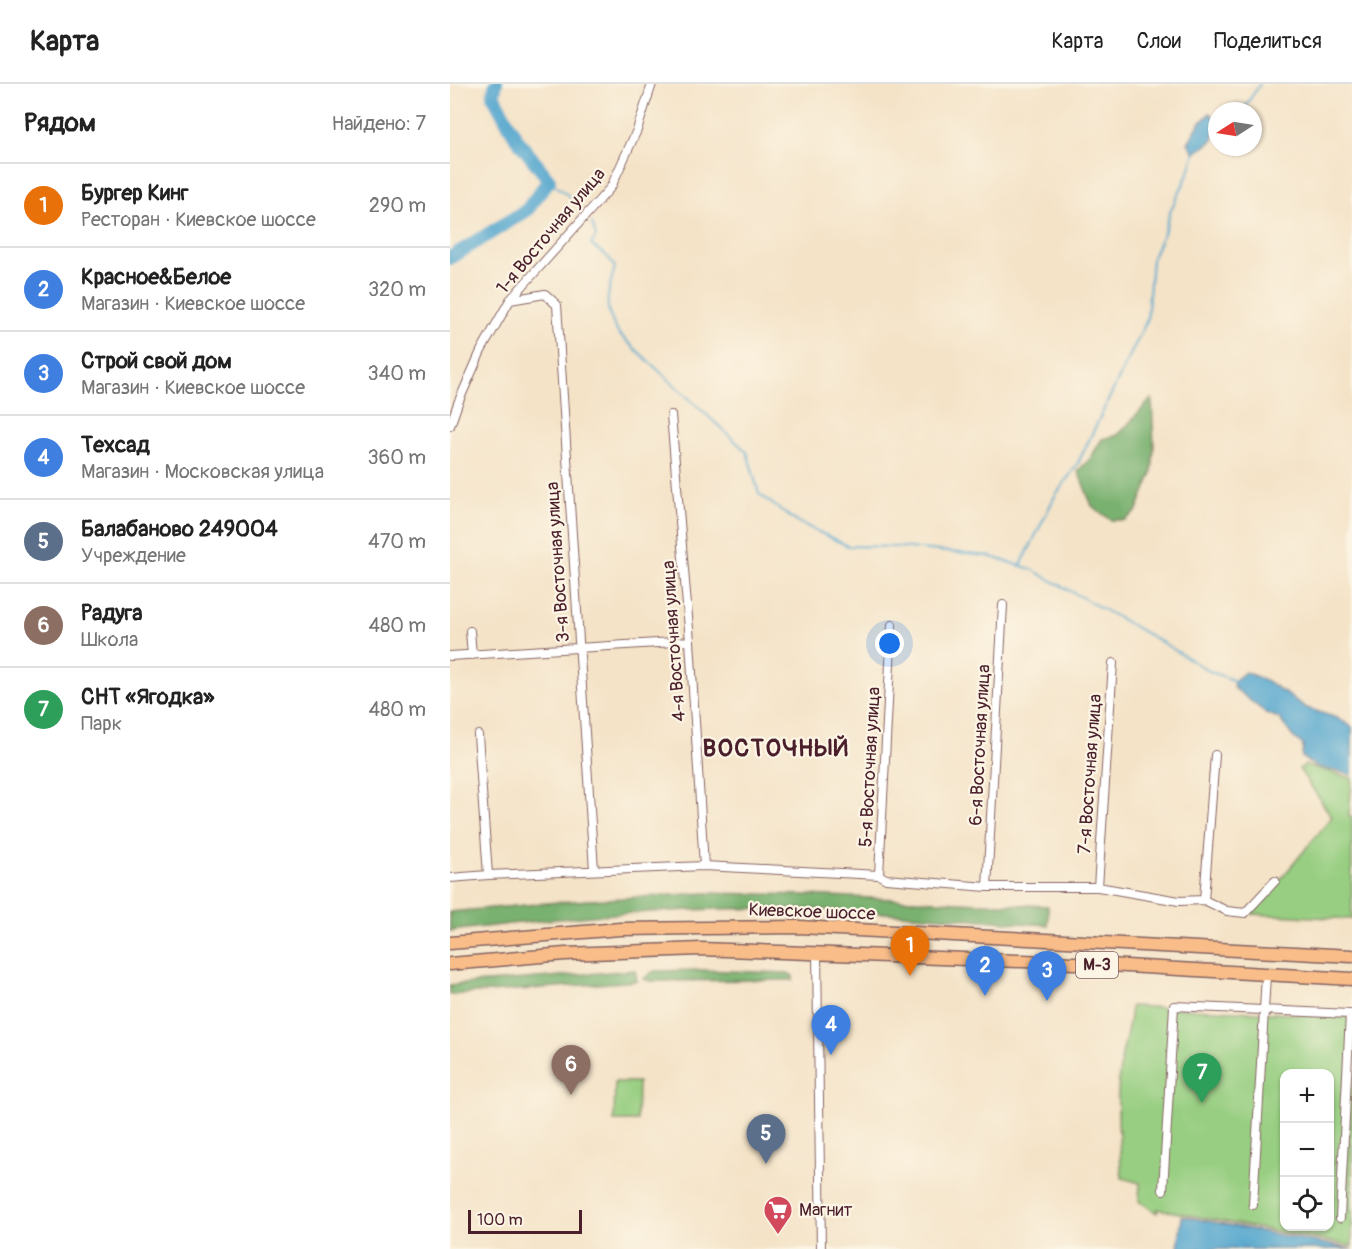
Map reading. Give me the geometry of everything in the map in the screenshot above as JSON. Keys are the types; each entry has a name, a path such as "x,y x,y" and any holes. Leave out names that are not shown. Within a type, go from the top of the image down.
{"highway":[{"name":"Киевское шоссе","path":"450,943 638,929 799,927 1352,956"},
{"path":"638,929 628,936 628,943 640,951"},
{"name":"М-3","path":"450,964 565,954 701,949 1074,963 1352,979"}],"street":[{"name":"1-я Восточная улица","path":"450,426 481,351 510,300 611,187 637,130 651,84"},
{"name":"3-я Восточная улица","path":"510,300 544,294 557,305 594,870"},
{"name":"4-я Восточная улица","path":"671,415 690,642 704,866"},
{"name":"6-я Восточная улица","path":"987,887 1003,605"},
{"name":"5-я Восточная улица","path":"879,875 892,625"},
{"path":"470,631 472,655"},
{"path":"450,656 690,642"},
{"name":"7-я Восточная улица","path":"1098,887 1113,663"},
{"path":"478,735 488,875"},
{"path":"1204,900 1215,755"},
{"path":"450,878 704,866 879,875 886,879 987,887 1098,887 1179,901 1204,900 1227,911 1245,913 1275,881"},
{"path":"817,952 821,1249"},
{"path":"1253,1205 1266,975"},
{"path":"1163,1190 1174,1006 1351,1014 1340,1218"}],"green space":[{"path":"1152,398 1154,449 1152,473 1136,512 1125,520 1111,520 1092,506 1078,471 1090,459 1102,439 1118,435"},
{"path":"1305,765 1352,778 1349,817 1352,816 1352,919 1252,914 1332,817 1299,769"},
{"path":"705,893 807,895 1048,906 1048,925 924,915 799,909 712,909 537,921 450,931 450,912 558,902"},
{"path":"635,970 637,981 450,995 450,985"},
{"path":"654,971 788,973 793,976 793,980 651,981 643,979"},
{"path":"1131,1006 1352,1017 1352,1246 1158,1209 1157,1213 1139,1201 1140,1183 1122,1178 1119,1135 1119,1075"},
{"path":"615,1082 638,1082 637,1121 614,1121"}],"water":[{"path":"1208,115 1208,144 1195,153 1188,143 1199,124"},
{"path":"1245,672 1267,681 1307,708 1337,718 1352,727 1352,775 1307,762 1302,757 1303,745 1293,737 1279,718 1266,713 1233,687 1234,681"},
{"path":"1182,1216 1352,1249 1178,1249"}],"waterway":[{"path":"450,258 527,210 549,180 516,138 493,95 496,84"},
{"path":"1248,102 1260,84"},
{"path":"1021,565 1055,496 1077,465 1147,320 1152,259 1170,212 1189,172 1195,152"},
{"path":"549,180 581,206"},
{"path":"592,223 596,236 591,245 608,257 615,267 608,307 618,333 747,452 759,494 794,520 848,546 900,547 988,556 1031,569 1209,671 1235,681"}],"place":[{"name":"Бургер Кинг","path":"910,976"},
{"name":"Красное&Белое","path":"985,996"},
{"name":"Строй свой дом","path":"1047,1001"},
{"name":"Техсад","path":"831,1055"},
{"name":"Радуга","path":"571,1095"},
{"name":"СНТ «Ягодка»","path":"1202,1103"},
{"name":"Балабаново 249004","path":"766,1164"},
{"name":"Магнит","path":"778,1236"}],"district":[{"name":"ВОСТОЧНЫЙ","path":"776,748"}]}
